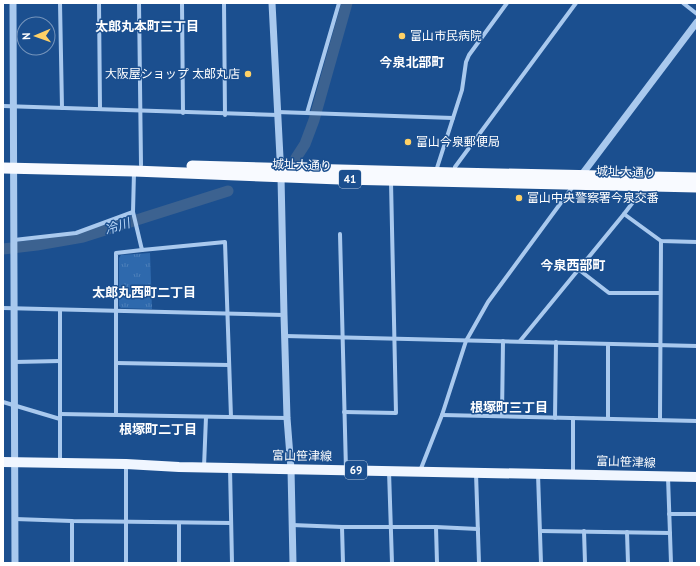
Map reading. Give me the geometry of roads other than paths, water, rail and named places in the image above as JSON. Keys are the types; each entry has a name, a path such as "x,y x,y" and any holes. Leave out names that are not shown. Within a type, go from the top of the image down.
{"highway":[{"name":"城址大通り","path":"8,164 281,173 390,180 697,178"},
{"name":"城址大通り","path":"281,173 436,172 579,179 641,186 697,187"}],"main road":[{"name":"富山笹津線","path":"3,462 697,477"}],"street":[{"path":"13,3 14,106 8,164 14,246 15,563"},
{"path":"60,3 62,108"},
{"path":"98,3 100,109"},
{"path":"139,3 141,111 133,212 142,250"},
{"path":"182,3 183,112"},
{"path":"224,3 225,115"},
{"path":"272,3 281,173 287,418 291,469 293,563"},
{"path":"307,113 339,3"},
{"path":"436,172 462,90 466,62 469,55 507,3"},
{"path":"455,173 455,167 576,3"},
{"path":"683,3 697,14"},
{"path":"420,471 442,415 466,341 488,302 697,22"},
{"path":"3,106 183,112 225,115 307,113 453,118"},
{"path":"344,412 396,414 390,180"},
{"path":"520,341 624,214 640,192 641,186"},
{"path":"14,246 50,237 76,233 133,212"},
{"path":"624,214 661,241 697,242"},
{"path":"340,234 346,470"},
{"path":"660,419 661,241"},
{"path":"116,415 116,253 225,242 231,417"},
{"path":"578,269 609,293 660,293"},
{"path":"3,308 284,315"},
{"path":"60,310 60,463"},
{"path":"285,336 697,346"},
{"path":"502,416 503,341"},
{"path":"555,418 556,342"},
{"path":"608,344 608,418"},
{"path":"14,362 60,361"},
{"path":"116,363 229,365"},
{"path":"3,402 14,406 60,416 116,415 287,418"},
{"path":"442,415 697,421"},
{"path":"204,467 206,417"},
{"path":"573,418 573,474"},
{"path":"126,464 126,563"},
{"path":"230,468 232,563"},
{"path":"389,471 392,563"},
{"path":"476,473 479,563"},
{"path":"538,474 541,563"},
{"path":"668,476 671,563"},
{"path":"669,514 697,514"},
{"path":"15,519 231,523"},
{"path":"72,521 72,563"},
{"path":"179,523 179,563"},
{"path":"292,525 478,529"},
{"path":"342,527 344,563"},
{"path":"436,527 437,563"},
{"path":"540,530 670,533"},
{"path":"584,531 585,563"},
{"path":"627,532 628,563"}],"waterway":[{"name":"冷川","path":"296,158 305,144 314,120 347,3"},
{"name":"冷川","path":"3,249 83,237 228,191"}],"place":[{"name":"富山市民病院","path":"402,36"},
{"name":"大阪屋ショップ 太郎丸店","path":"248,74"},
{"name":"富山今泉郵便局","path":"408,142"},
{"name":"富山中央警察署今泉交番","path":"519,198"}],"district":[{"name":"太郎丸本町三丁目","path":"147,26"},
{"name":"今泉北部町","path":"412,62"},
{"name":"今泉西部町","path":"573,265"},
{"name":"太郎丸西町二丁目","path":"144,292"},
{"name":"根塚町三丁目","path":"509,407"},
{"name":"根塚町二丁目","path":"158,429"}]}
